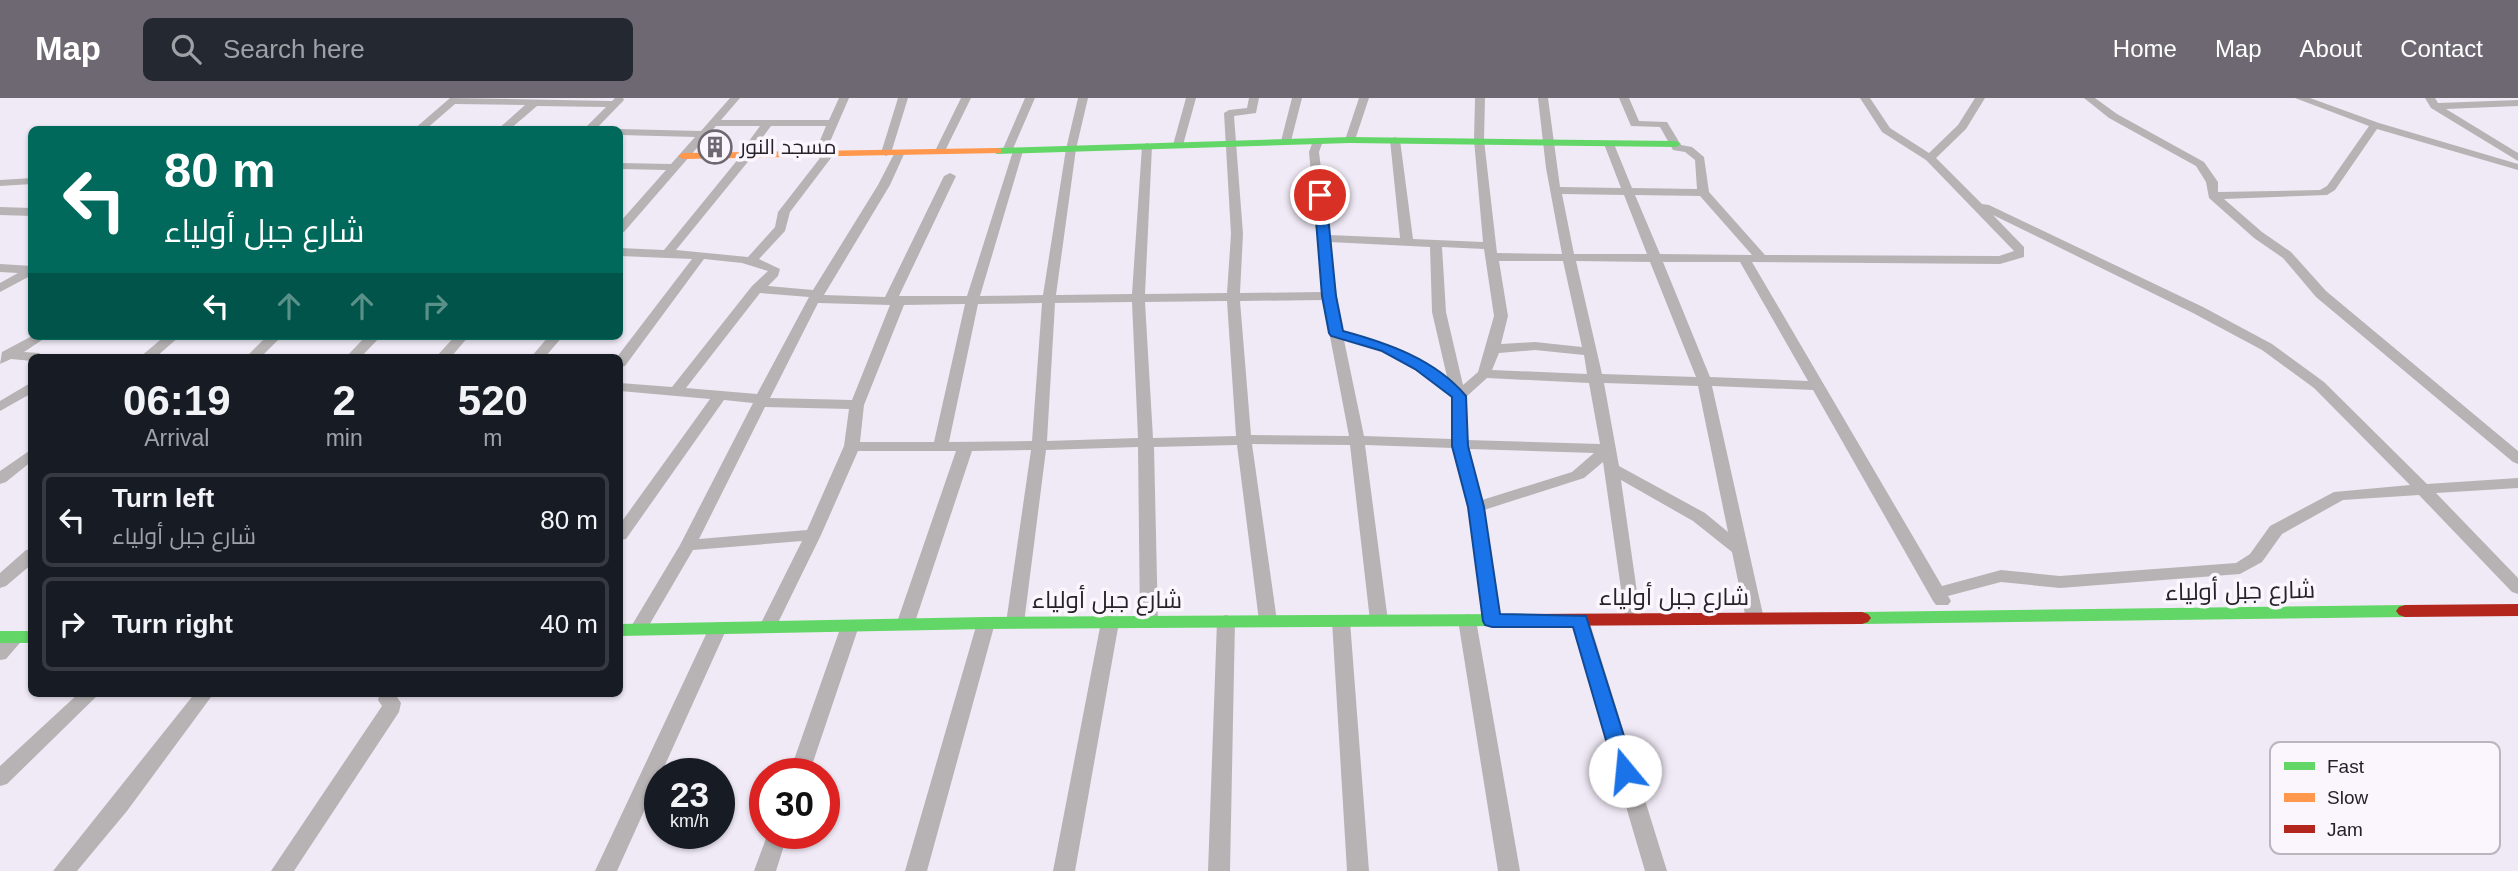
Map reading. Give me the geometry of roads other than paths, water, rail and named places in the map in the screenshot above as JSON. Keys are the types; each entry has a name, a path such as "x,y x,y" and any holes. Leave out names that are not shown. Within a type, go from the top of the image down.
{"main road":[{"path":"678,161 745,156 1013,151 1286,141 1479,140 1676,145"},
{"name":"شارع جبل أولياء","path":"623,630 986,623 1755,619 2518,610"}],"street":[{"path":"623,225 735,98"},
{"path":"750,262 781,228 784,212 824,155 832,123 844,98"},
{"path":"638,631 688,545 760,400 816,296 884,184 893,153 903,98"},
{"path":"940,151 966,98"},
{"path":"940,448 972,300 1030,98"},
{"path":"1015,623 1039,448 1048,298 1071,149 1083,98"},
{"path":"1178,145 1191,98"},
{"path":"1254,98 1252,111 1229,113 1237,234 1233,297 1244,440 1268,621"},
{"path":"1286,141 1297,98"},
{"path":"1350,140 1364,98"},
{"path":"1459,396 1484,374 1501,316 1479,140 1480,98"},
{"path":"1543,98 1546,142 1612,469 1632,620"},
{"path":"1623,98 1634,124 1663,124 1677,148 1688,149 1700,159 1703,193 1762,259"},
{"path":"1325,238 1436,243 1570,258 2000,260 2020,254 2020,250 1930,158 1886,130 1865,98"},
{"path":"1930,158 1962,127 1980,98"},
{"path":"2089,98 2113,116 2200,164 2212,182 2213,195 2258,235 2287,256 2321,294 2518,459"},
{"path":"2301,98 2375,125 2518,167"},
{"path":"423,126 454,99 535,103 618,101"},
{"path":"592,126 618,101"},
{"path":"2432,102 2518,103"},
{"path":"2432,102 2518,158"},
{"path":"507,126 535,103"},
{"path":"2482,104 2518,110"},
{"path":"713,123 832,123"},
{"path":"666,255 768,123"},
{"path":"2213,195 2323,193 2332,188 2375,125"},
{"path":"623,132 703,134"},
{"path":"1395,140 1407,242"},
{"path":"1318,141 1314,152 1329,296 1357,441 1380,621"},
{"path":"1609,144 1704,380 1755,619"},
{"path":"1147,146 1138,297 1146,444 1149,623"},
{"path":"623,166 678,161"},
{"path":"768,627 852,446 856,405 895,300 950,176"},
{"path":"0,184 28,181"},
{"path":"1556,190 1703,193"},
{"path":"1973,201 2198,310 2266,347 2319,385 2353,417 2518,588"},
{"path":"0,211 26,212"},
{"path":"0,223 26,212"},
{"path":"1436,243 1438,312 1459,396 1460,446 1476,507 1492,621"},
{"path":"623,255 700,256 750,262 774,269 677,390"},
{"path":"623,359 700,256"},
{"path":"1744,260 1815,386 1939,593 1948,617"},
{"path":"0,268 28,270"},
{"path":"0,288 28,272"},
{"path":"757,289 816,296 895,300 1329,296"},
{"path":"1336,333 1387,348 1420,366 1459,396"},
{"path":"3,357 34,340"},
{"path":"151,354 168,340"},
{"path":"256,354 271,340"},
{"path":"356,354 370,340"},
{"path":"446,354 458,340"},
{"path":"541,354 553,340"},
{"path":"1493,349 1535,346 1590,352"},
{"path":"3,357 28,357"},
{"path":"1484,374 1815,386"},
{"path":"623,387 677,390 760,400 856,405"},
{"path":"0,408 28,389"},
{"path":"623,531 720,395"},
{"path":"852,446 1039,448 1244,440 1608,449"},
{"path":"905,625 965,448"},
{"path":"1476,507 1578,475 1608,449"},
{"path":"0,479 28,456"},
{"path":"1612,469 1699,517 1742,551"},
{"path":"1939,593 2001,576 2060,582 2240,568 2256,558 2276,530 2340,495 2518,483"},
{"path":"688,545 813,535"},
{"path":"0,582 28,558"},
{"path":"1580,620 1656,871"},
{"path":"1219,871 1226,621"},
{"path":"1342,621 1358,871"},
{"path":"1468,621 1509,871"},
{"path":"1064,871 1110,622"},
{"path":"916,871 986,623"},
{"path":"805,758 850,626"},
{"path":"606,871 718,628"},
{"path":"0,654 16,637"},
{"path":"0,778 87,697"},
{"path":"64,871 120,805 202,697"},
{"path":"282,871 392,707 388,697"},
{"path":"765,871 773,849"}],"place":[{"name":"مسجد النور","path":"715,147"}]}
